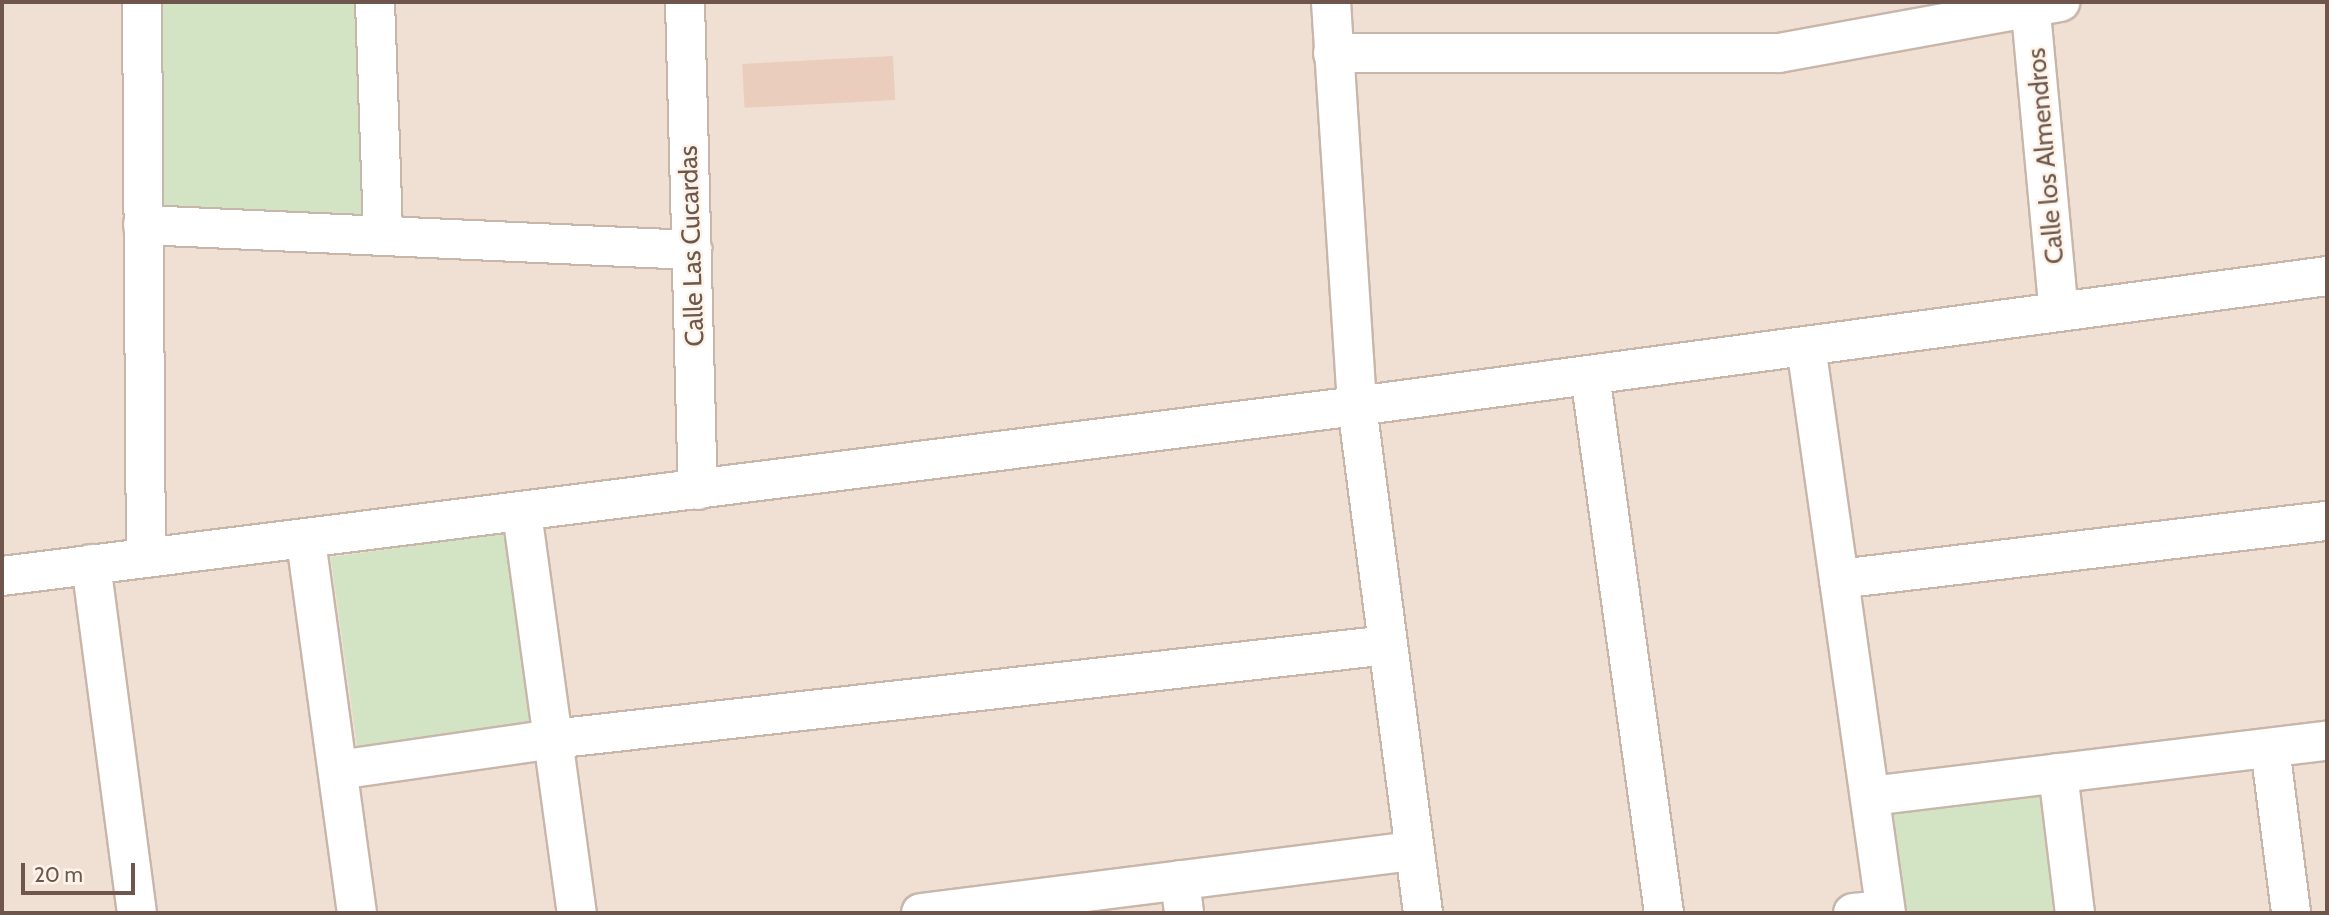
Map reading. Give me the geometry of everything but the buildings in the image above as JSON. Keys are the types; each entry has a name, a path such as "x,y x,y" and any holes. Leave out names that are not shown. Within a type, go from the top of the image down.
{"street":[{"path":"142,2 146,558"},
{"path":"375,2 383,236"},
{"name":"Calle Las Cucardas","path":"685,2 698,490"},
{"path":"1331,2 1357,406 1423,913"},
{"path":"1333,53 1779,53 2041,3"},
{"name":"Calle los Almendros","path":"2041,3 2059,312"},
{"path":"143,225 692,250"},
{"path":"2,576 306,541 1357,406 2327,276"},
{"path":"1806,346 1870,796 1875,912"},
{"path":"1590,375 1664,913"},
{"path":"522,513 577,913"},
{"path":"1839,579 2327,521"},
{"path":"306,541 357,913"},
{"path":"91,564 137,913"},
{"path":"338,770 553,739 1388,645"},
{"path":"1870,796 2327,740"},
{"path":"2270,748 2291,913"},
{"path":"2059,773 2075,913"},
{"path":"921,913 1182,897 1415,851"}],"shaded area":[{"path":"2,2 2327,2 2327,913 2,913"}],"green space":[{"path":"160,2 363,2 363,217 160,217"},
{"path":"504,533 532,734 359,758 331,557"},
{"path":"2048,783 2064,913 1905,913 1892,802"}]}
